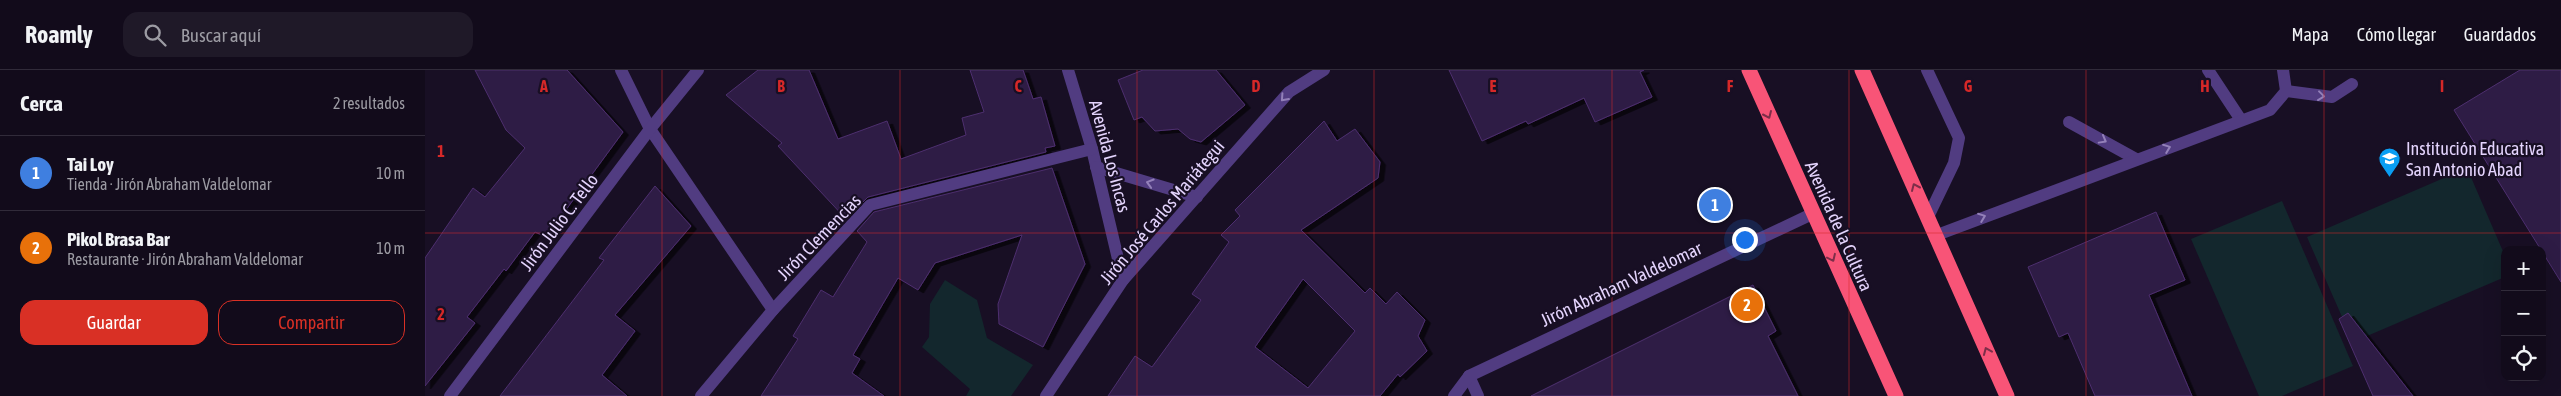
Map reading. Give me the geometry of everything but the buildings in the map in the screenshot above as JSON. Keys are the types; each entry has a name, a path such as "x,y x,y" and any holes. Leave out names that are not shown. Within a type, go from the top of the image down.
{"highway":[{"name":"Avenida de la Cultura","path":"1749,70 1812,214 1896,396"},
{"path":"1862,70 2007,396"}],"street":[{"path":"621,70 650,129 773,310"},
{"name":"Jirón Julio C. Tello","path":"450,396 650,129 698,70"},
{"name":"Avenida Los Incas","path":"1069,70 1092,149 1123,280"},
{"name":"Jirón José Carlos Mariátegui","path":"1046,396 1123,280 1289,92 1324,70"},
{"path":"1927,70 1959,138 1954,163 1928,216"},
{"path":"2209,70 2241,120"},
{"path":"1937,235 2270,110 2286,91 2283,70"},
{"path":"2286,91 2332,97 2352,84"},
{"path":"2069,122 2136,159"},
{"name":"Jirón Clemencias","path":"701,396 773,310 870,204 1092,149"},
{"path":"1096,167 1197,197"},
{"name":"Jirón Abraham Valdelomar","path":"1454,396 1469,376 1812,214"},
{"path":"1469,376 1478,396"}],"shaded area":[{"path":"2467,168 2501,247 2501,279 2353,342 2307,237"},
{"path":"2282,201 2353,366 2282,396 2259,396 2191,239"},
{"path":"945,280 977,300 987,338 1033,365 1011,396 966,396 970,389 922,347 929,337 930,304"}],"place":[{"name":"Institución Educativa San Antonio Abad","path":"2390,177"},
{"name":"Tai Loy","path":"1715,205"},
{"name":"Pikol Brasa Bar","path":"1747,305"}]}
